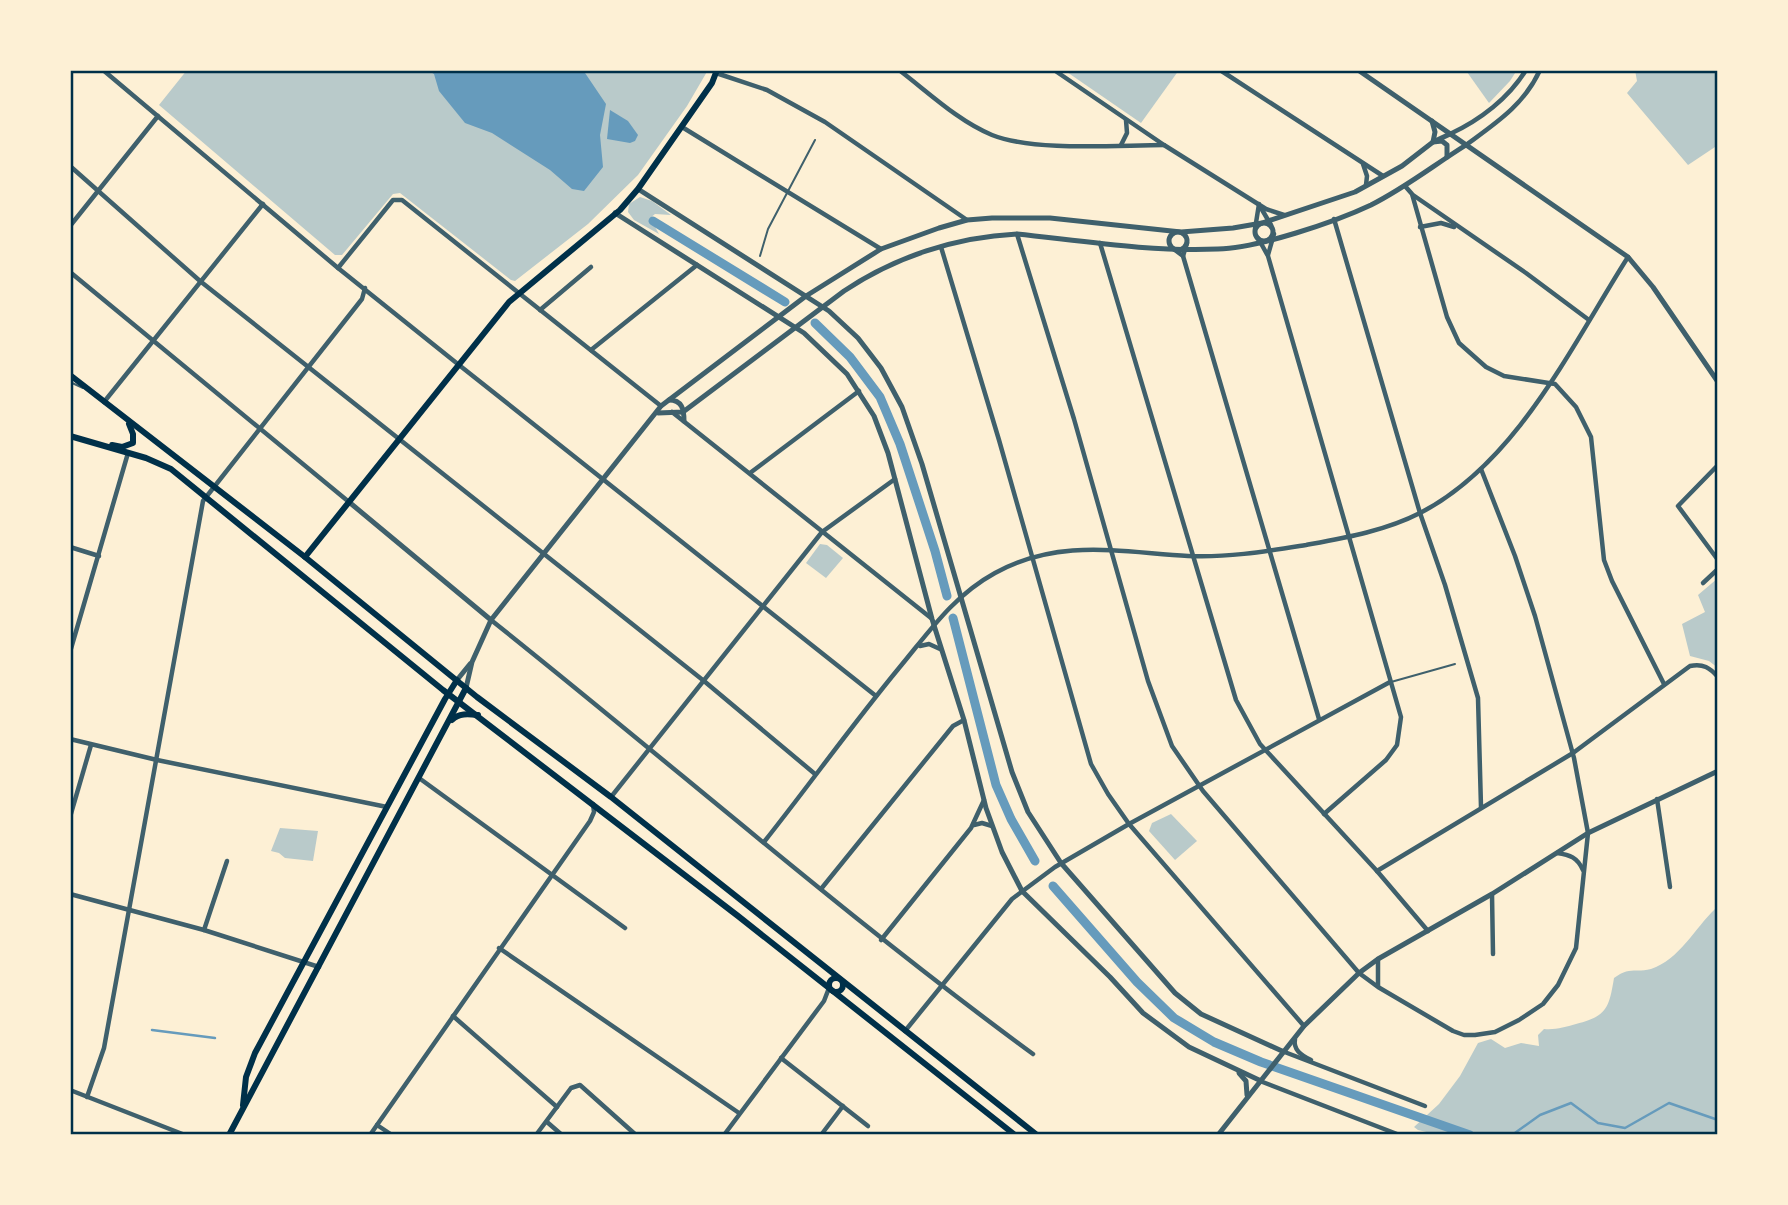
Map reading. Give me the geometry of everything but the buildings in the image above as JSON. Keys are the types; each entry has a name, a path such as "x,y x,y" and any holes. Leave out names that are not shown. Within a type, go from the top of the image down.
{"main road":[{"path":"304,557 519,293 618,212 638,189 717,72"},
{"path":"70,375 304,557 466,688 611,797 1037,1135"},
{"path":"128,422 133,434 133,443 128,453"},
{"path":"71,436 171,469 448,693 833,990 1015,1135"},
{"path":"86,441 122,447 133,443"},
{"path":"235,1124 244,1101 246,1077 255,1053 457,680"},
{"path":"229,1135 466,688"},
{"path":"443,731 456,716 480,716"},
{"path":"833,990 832,979 840,979"},
{"path":"833,990 843,987 840,979"},
{"path":"246,1077 249,1083 259,1082"}],"street":[{"path":"103,70 338,268 876,696"},
{"path":"899,70 971,124 993,135 1048,145 1164,145"},
{"path":"1055,70 1164,145 1270,211 1287,216"},
{"path":"1220,70 1383,176"},
{"path":"466,688 472,662 491,621 665,403 806,296 881,249 967,220 1050,218 1178,232 1263,224 1355,192 1402,166 1433,142 1498,104 1517,85 1526,70"},
{"path":"655,414 663,411 679,414 864,278 883,268 941,247 974,238 1017,234 1180,249 1222,249 1266,239 1370,206 1405,186 1509,114 1521,101 1540,70"},
{"path":"1359,71 1629,257 1647,278 1718,382"},
{"path":"717,72 767,90 825,122 967,220"},
{"path":"70,226 158,116"},
{"path":"1121,145 1126,133 1126,119"},
{"path":"1432,121 1435,132 1433,142"},
{"path":"682,127 881,249"},
{"path":"1433,142 1442,141 1447,145 1447,157"},
{"path":"1363,163 1366,186"},
{"path":"70,166 200,281 704,681 815,774"},
{"path":"1405,186 1412,194 1589,320"},
{"path":"638,189 824,307 858,338 881,368 902,407 961,595 1012,772 1028,812 1058,865 1187,1004 1201,1014 1283,1051 1425,1106"},
{"path":"1412,194 1447,317 1460,343 1486,367 1504,376 1550,382 1563,390 1588,428 1604,560 1664,684"},
{"path":"338,268 393,200 398,199 591,350 665,403 671,412 933,622"},
{"path":"104,402 263,204"},
{"path":"1259,204 1268,256 1347,538 1401,717 1397,745 1387,760 1324,814"},
{"path":"1259,204 1268,256"},
{"path":"618,212 796,328 825,352 859,391 874,415 964,720 992,826 1022,891 1143,1013 1189,1047 1237,1071 1261,1078 1397,1134"},
{"path":"1334,219 1420,513 1445,585 1478,698 1481,807"},
{"path":"1420,227 1441,223 1467,233"},
{"path":"1178,232 1187,238 1180,249"},
{"path":"1178,232 1169,238 1180,249 1319,719"},
{"path":"1017,234 1159,713 1172,746 1199,786 1359,973 1378,987 1464,1035 1495,1032 1519,1020 1543,1004 1558,985 1571,962 1579,933 1588,833 1573,752 1523,580 1481,469"},
{"path":"1100,243 1192,557 1236,700 1248,726 1264,749 1377,871 1428,931"},
{"path":"941,247 1091,764 1129,824 1304,1026"},
{"path":"764,842 916,648 933,622 961,595 996,573 1031,557 1083,548 1192,557 1271,551 1347,538 1420,513 1481,469 1510,438 1550,382 1629,257"},
{"path":"591,350 697,265"},
{"path":"540,310 591,267"},
{"path":"70,272 881,940 1033,1054"},
{"path":"87,1097 104,1048 203,501 362,299 365,288"},
{"path":"750,473 859,391"},
{"path":"665,403 679,403 684,411 684,421"},
{"path":"70,652 128,453"},
{"path":"1718,465 1678,506 1718,560"},
{"path":"611,797 822,532 895,480"},
{"path":"70,547 99,556"},
{"path":"1703,583 1718,569"},
{"path":"916,648 936,645 943,652"},
{"path":"457,680 472,662"},
{"path":"1377,871 1573,752 1690,666 1696,664 1707,667 1718,677"},
{"path":"905,1031 1012,899 1034,881 1129,824 1390,682"},
{"path":"821,889 953,726 964,720"},
{"path":"70,739 157,760 387,807"},
{"path":"70,817 91,745"},
{"path":"1218,1135 1304,1026 1359,973 1378,959 1492,894 1588,833 1718,771"},
{"path":"419,778 625,928"},
{"path":"1657,799 1670,887"},
{"path":"881,940 971,828 984,800"},
{"path":"370,1135 590,821 594,812 593,803"},
{"path":"590,821 599,815 609,816"},
{"path":"971,828 982,823 992,826"},
{"path":"1556,853 1578,860 1583,870"},
{"path":"204,930 227,861"},
{"path":"70,894 204,930 319,967"},
{"path":"1492,894 1493,954"},
{"path":"499,948 739,1114"},
{"path":"1378,959 1378,987"},
{"path":"724,1135 833,990"},
{"path":"824,1001 833,990"},
{"path":"453,1016 557,1107"},
{"path":"1296,1035 1296,1050 1330,1070"},
{"path":"781,1058 868,1126"},
{"path":"1237,1071 1246,1081 1246,1097"},
{"path":"536,1135 571,1088 580,1085 636,1135"},
{"path":"70,1090 185,1135"},
{"path":"821,1135 843,1106"},
{"path":"547,1122 562,1135"},
{"path":"377,1125 392,1135"}],"lane":[{"path":"760,256 768,229 786,191 815,140"},
{"path":"70,382 93,393"},
{"path":"1390,682 1455,664"}],"shaded area":[{"path":"187,70 708,70 687,106 638,175 588,224 515,281 400,193 393,194 342,255 335,255 159,105"},
{"path":"1064,70 1179,70 1141,123"},
{"path":"1517,70 1489,103 1467,72"},
{"path":"1635,70 1718,70 1718,145 1688,165 1627,93 1637,81"},
{"path":"640,197 652,201 671,215 655,214 650,218 659,234 634,220 628,212 629,204"},
{"path":"820,544 827,545 843,558 826,578 806,563"},
{"path":"1718,578 1718,668 1709,661 1690,656 1682,624 1705,612 1698,595"},
{"path":"1171,814 1197,841 1175,860 1149,831 1152,823"},
{"path":"280,828 318,831 313,861 285,858 271,851"},
{"path":"1715,909 1718,911 1718,1135 1439,1135 1414,1127 1439,1104 1460,1076 1478,1043 1491,1039 1505,1048 1521,1043 1539,1046 1538,1035 1544,1029 1564,1027 1594,1018 1608,1004 1614,978 1629,971 1646,970 1661,965 1686,943"}],"water":[{"path":"427,70 583,70 606,104 600,135 603,167 584,191 572,189 550,170 492,133 465,123 439,91 434,74"},
{"path":"610,110 628,121 638,135 635,141 630,143 607,139"}],"waterway":[{"path":"653,221 785,302"},
{"path":"815,323 850,357 880,397 900,444 947,596"},
{"path":"953,618 996,785 1011,819 1035,861"},
{"path":"1053,886 1137,982 1174,1018 1214,1042 1261,1062 1470,1135"},
{"path":"152,1030 215,1038"},
{"path":"1512,1135 1540,1115 1571,1103 1598,1123 1625,1128 1669,1103 1718,1120"}]}
